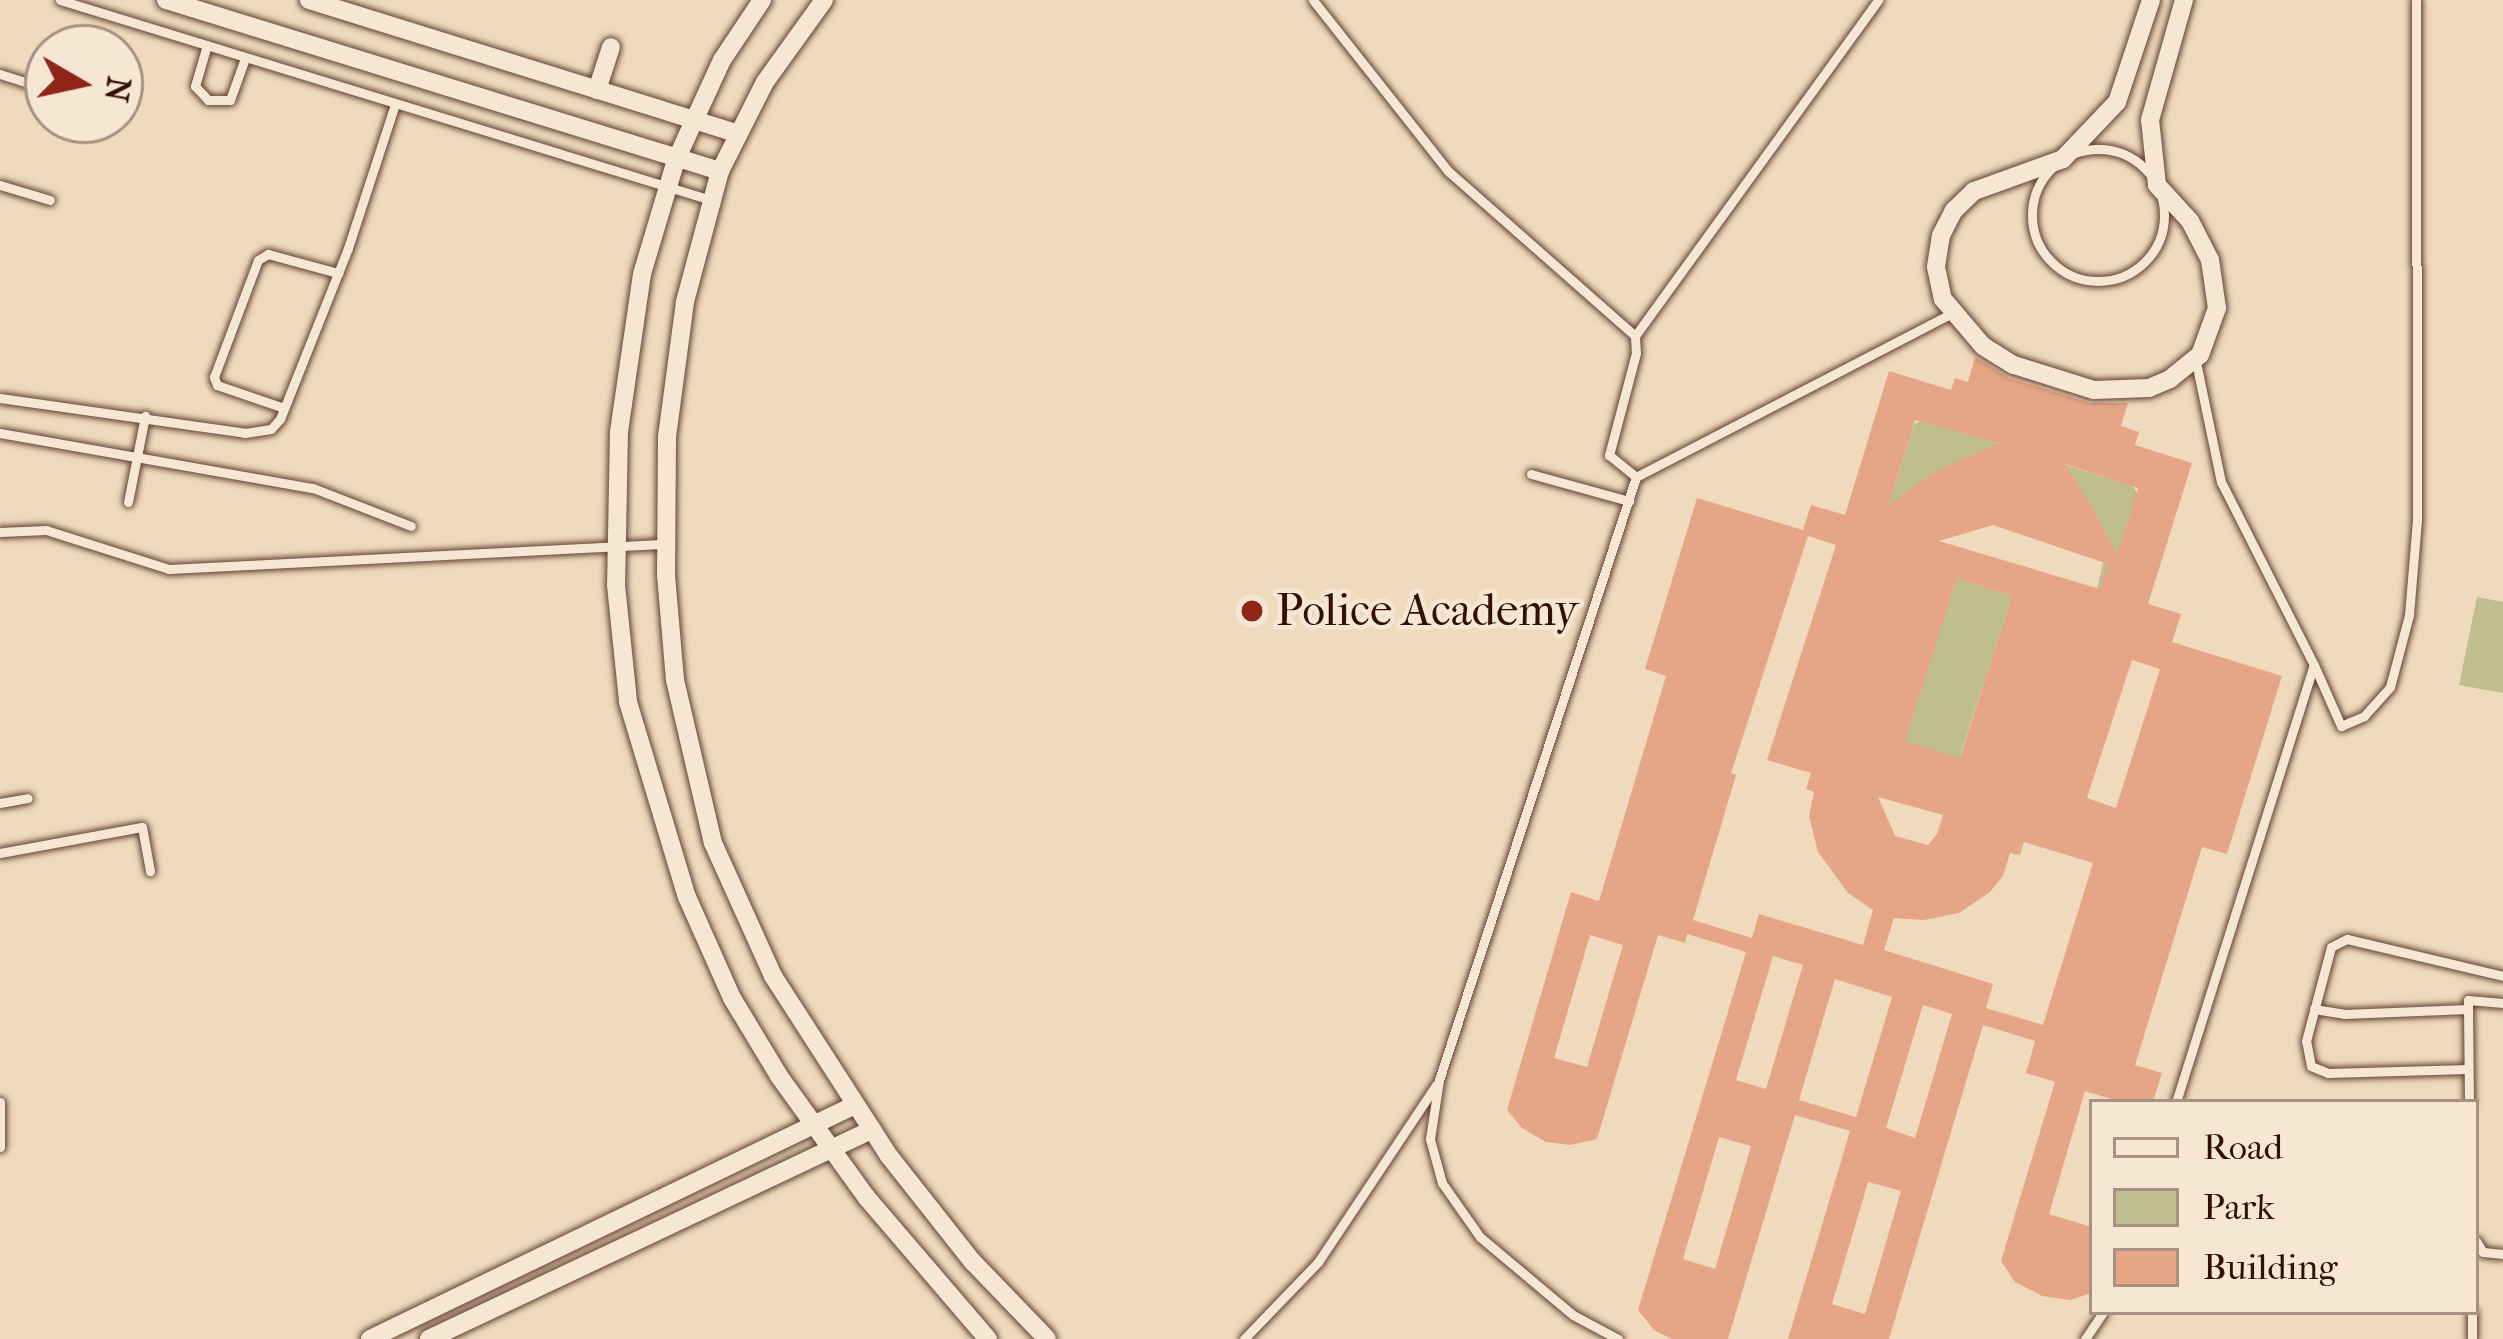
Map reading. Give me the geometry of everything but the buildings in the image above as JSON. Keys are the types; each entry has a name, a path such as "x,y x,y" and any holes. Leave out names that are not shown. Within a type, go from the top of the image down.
{"street":[{"path":"166,0 720,171"},
{"path":"309,0 739,134"},
{"path":"762,0 722,60 676,160 642,274 619,432 617,546 628,701 655,805 687,897 732,998 831,1148 924,1268 988,1339"},
{"path":"824,0 765,82 720,171 685,302 667,437 666,544 675,680 713,843 773,976 872,1130 972,1261 1047,1339"},
{"path":"2151,0 2117,102 2063,159 1974,191 1954,210 1941,235 1936,267 1952,313 1983,346 2014,365 2094,390 2149,388 2195,360 2217,308 2210,260 2190,221 2157,185 2150,121 2184,0"},
{"path":"597,89 610,46"},
{"path":"370,1339 855,1105"},
{"path":"429,1339 872,1130"}],"lane":[{"path":"60,0 711,200"},
{"path":"1312,0 1448,171 1635,336"},
{"path":"1636,477 1609,455 1636,353 1635,336 1878,0"},
{"path":"2195,360 2221,482 2342,725 2364,716 2390,687 2409,615 2417,497 2416,0"},
{"path":"207,46 195,82 208,100 230,100 245,58"},
{"path":"0,398 260,433 278,424 338,273 394,104"},
{"path":"2103,148 2130,156 2152,173 2157,185 2164,227 2153,254 2133,272 2106,282 2079,280 2055,266 2038,245 2031,217 2035,190 2051,166 2063,159 2103,148"},
{"path":"0,185 50,200"},
{"path":"284,408 218,385 214,377 258,260 268,254 338,273"},
{"path":"1618,1339 1573,1315 1480,1237 1442,1183 1430,1139 1439,1080 1636,477 1952,313"},
{"path":"128,502 145,416"},
{"path":"0,433 313,488 412,526"},
{"path":"1531,474 1629,500"},
{"path":"0,532 46,530 169,569 666,544"},
{"path":"2177,1099 2314,665"},
{"path":"0,802 28,798"},
{"path":"0,853 142,826 150,871"},
{"path":"2468,1069 2321,1072 2311,1066 2305,1049 2331,947 2340,940 2503,976"},
{"path":"2469,1099 2471,998 2503,1003"},
{"path":"2314,1009 2344,1013 2468,1009"},
{"path":"1244,1339 1318,1262 1439,1080"},
{"path":"0,1102 0,1147"}],"green space":[{"path":"1921,421 1997,442 1995,451 1932,473 1882,525 1914,424"},
{"path":"2063,464 2133,486 2137,493 2106,591 2097,589 2104,559"},
{"path":"1957,578 2012,596 1959,759 1904,741"},
{"path":"2477,597 2503,602 2503,693 2459,685"}],"place":[{"name":"Police Academy","path":"1252,611"}]}
